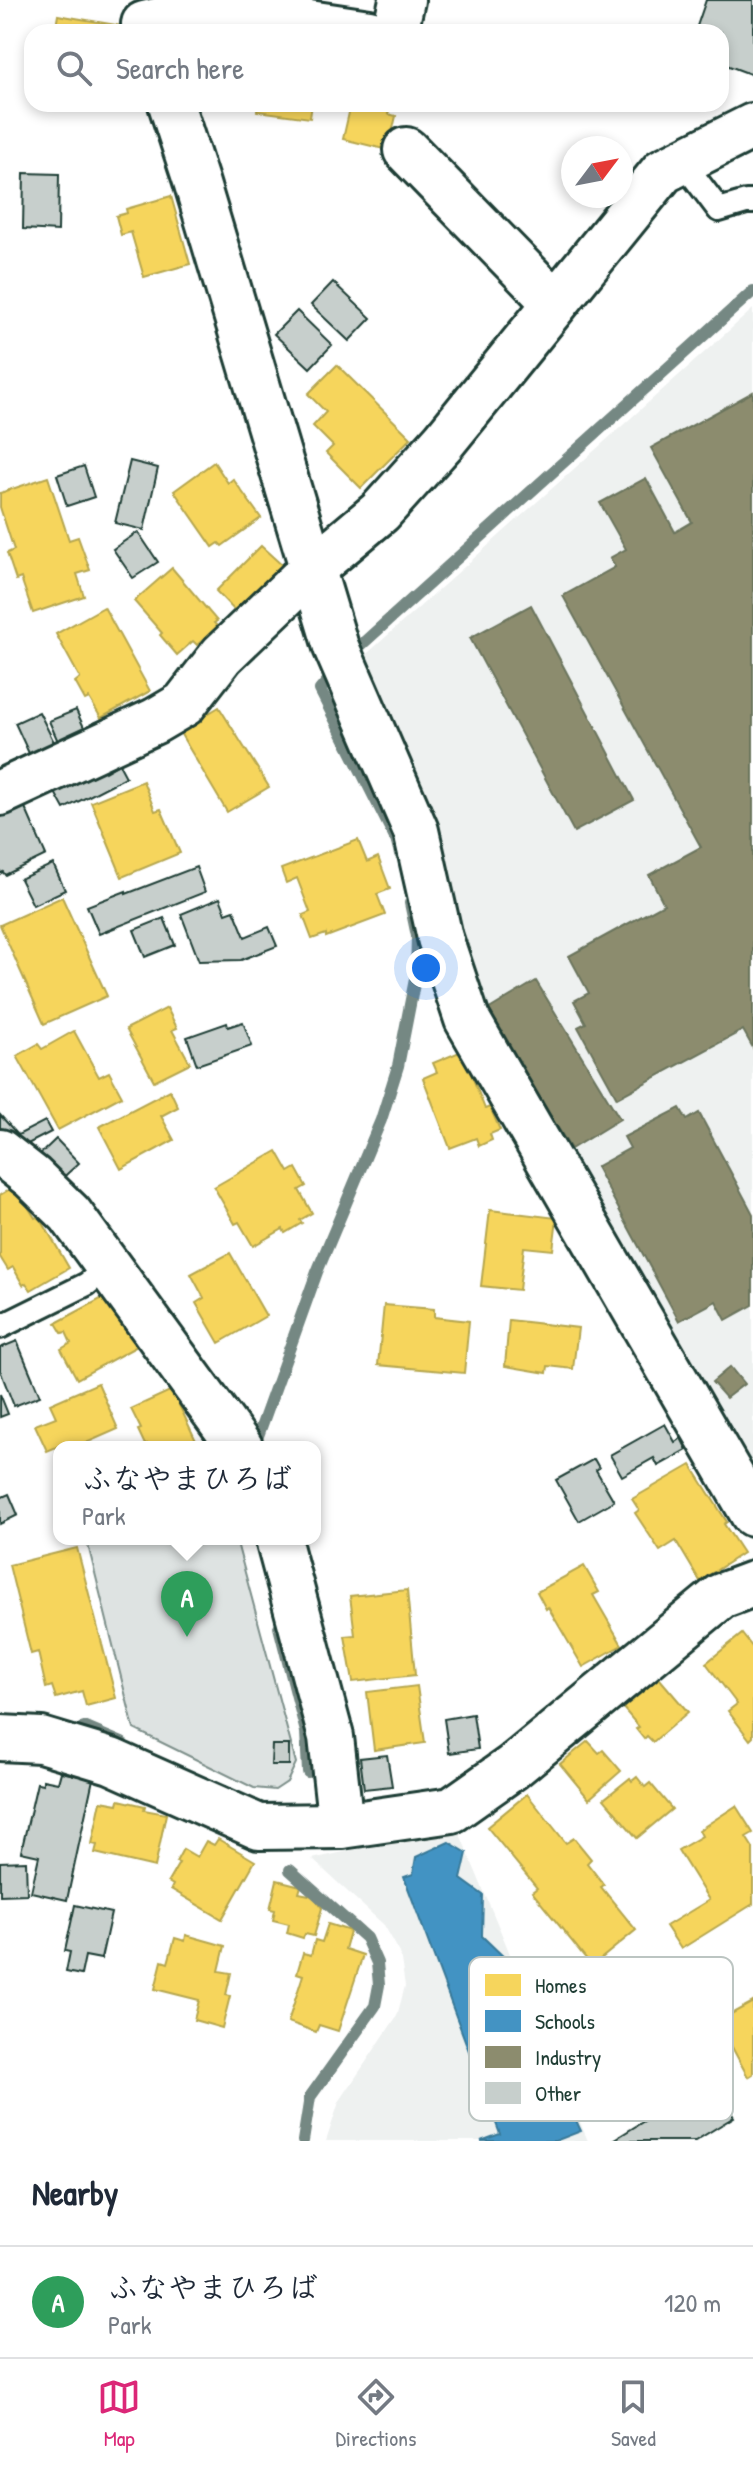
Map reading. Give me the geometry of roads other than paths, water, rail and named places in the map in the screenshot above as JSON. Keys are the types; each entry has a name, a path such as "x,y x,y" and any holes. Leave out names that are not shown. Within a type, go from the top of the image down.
{"street":[{"path":"397,24 402,0"},
{"path":"143,19 185,14 262,16 316,24"},
{"path":"174,112 342,662 416,831 440,938 467,1019 753,1514"},
{"path":"0,793 155,721 184,704 222,655 312,569 380,512 444,441 663,171 753,126"},
{"path":"406,150 555,303"},
{"path":"0,1152 32,1177 70,1214 236,1441"},
{"path":"280,1545 331,1737 341,1826"},
{"path":"0,1738 41,1740 111,1761 259,1827 341,1826 452,1810 513,1767 721,1596 753,1584"}],"lane":[{"path":"682,161 719,210 753,202"},
{"path":"0,1327 87,1284 109,1266"}],"waterway":[{"path":"350,655 753,291"},
{"path":"338,669 320,690 397,842 400,854"},
{"path":"256,1441 317,1272 381,1120 398,1066 416,974 417,936 410,903"},
{"path":"279,1627 306,1732 308,1772"},
{"path":"84,1727 122,1743"},
{"path":"290,1870 366,1938 377,1963 379,1985 375,2006 310,2097 303,2141"}],"place":[{"name":"ふなやまひろば","path":"187,1637"}]}
